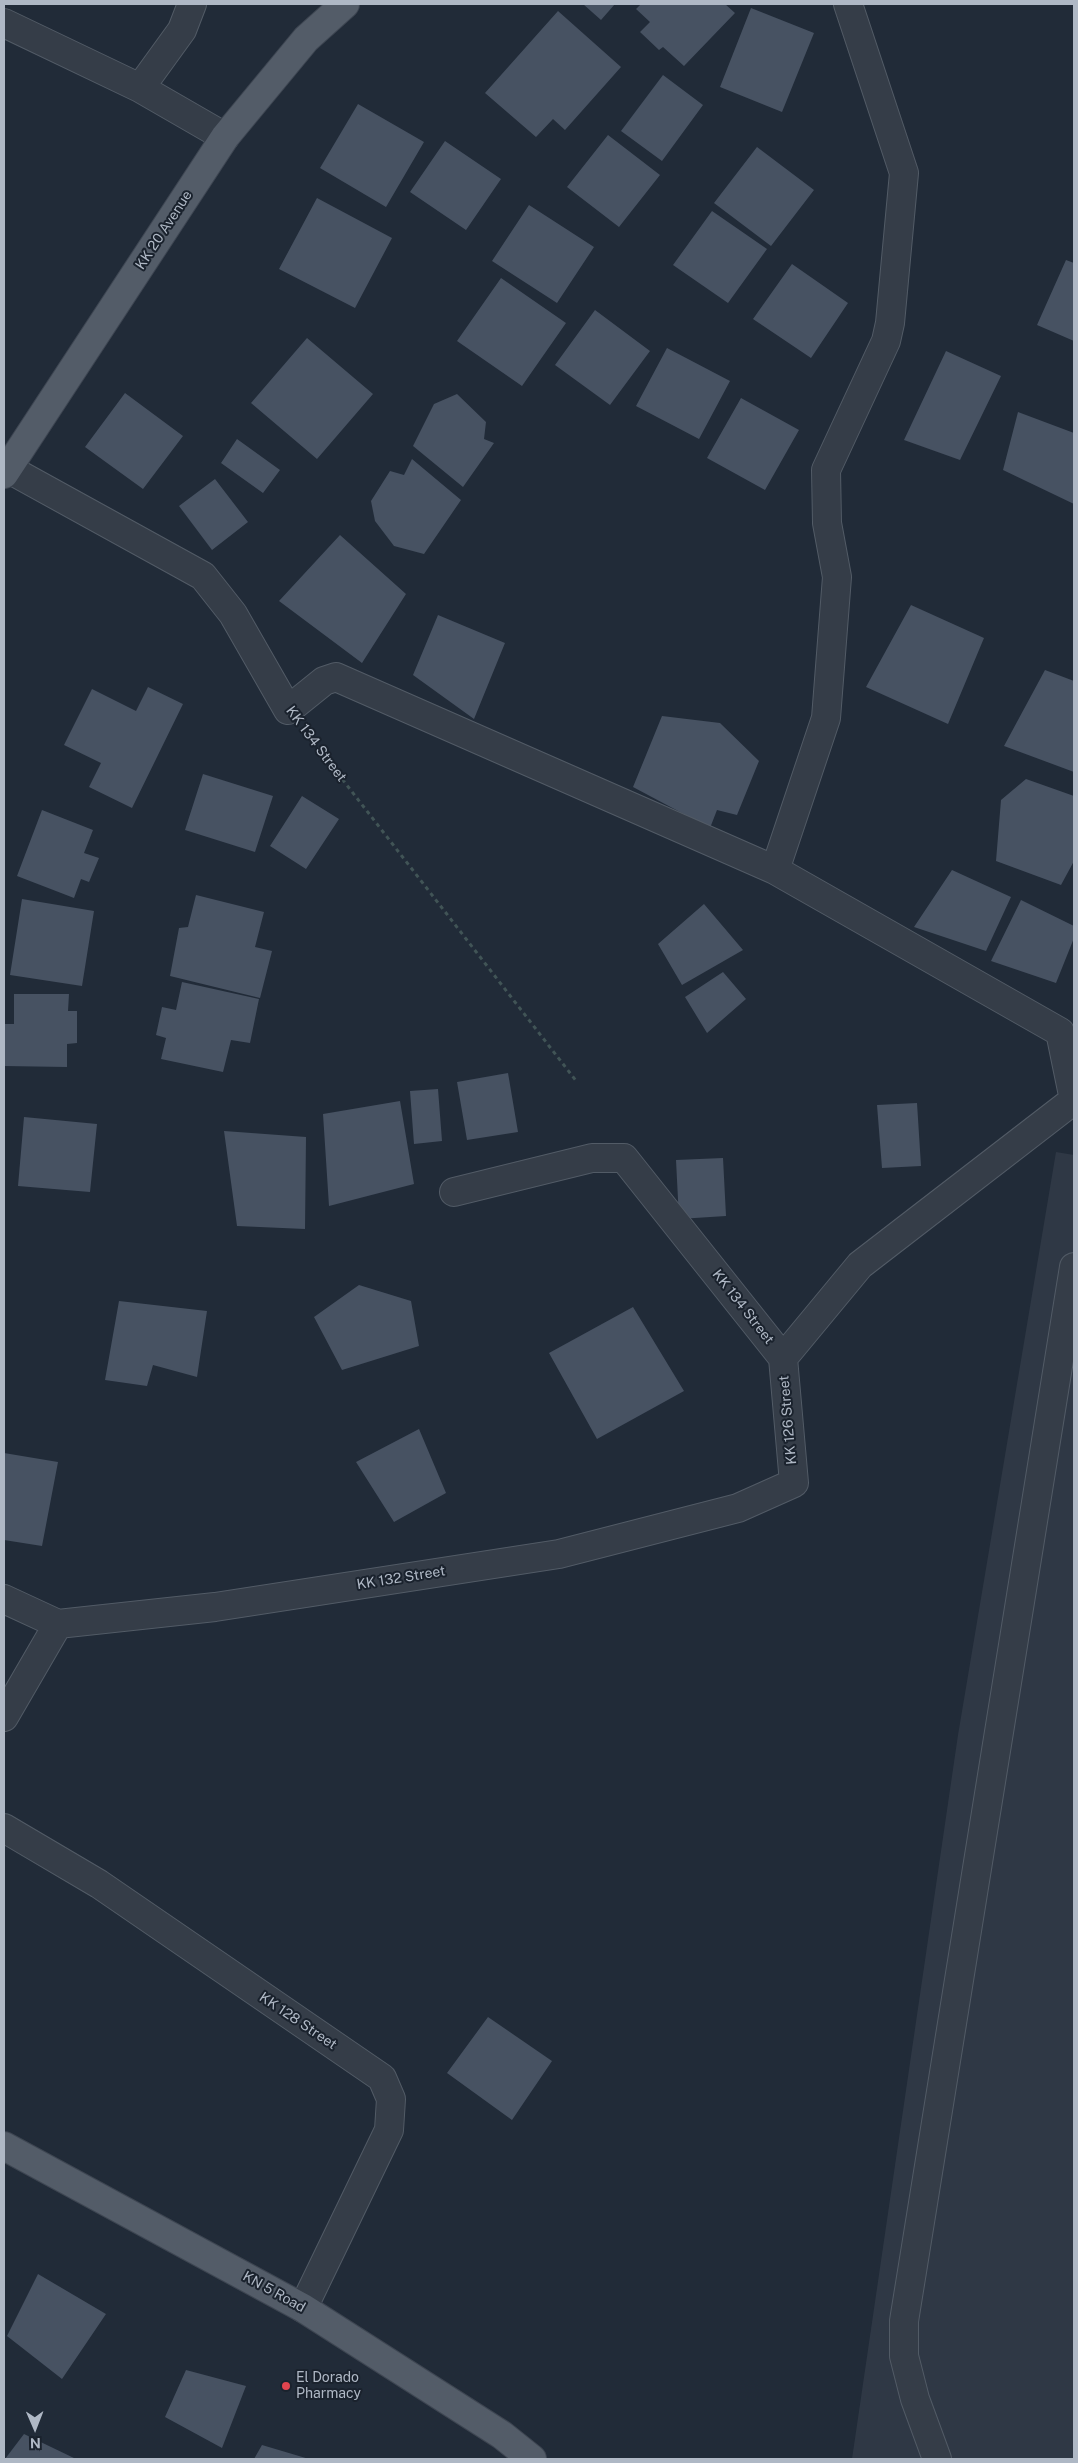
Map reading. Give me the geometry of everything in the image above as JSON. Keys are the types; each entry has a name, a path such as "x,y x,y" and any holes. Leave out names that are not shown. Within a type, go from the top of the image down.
{"main road":[{"name":"KK 20 Avenue","path":"5,471 225,137 306,39 345,4"},
{"name":"KN 5 Road","path":"4,2146 303,2308 502,2435 532,2459"}],"street":[{"path":"140,88 182,30 192,4"},
{"path":"775,870 826,718 837,577 827,523 826,470 886,341 890,323 904,173 848,4"},
{"path":"4,23 140,88 225,137"},
{"name":"KK 134 Street","path":"5,471 203,576 233,614 288,710"},
{"path":"288,710 324,681 336,677 775,870 1060,1032 1074,1100"},
{"name":"KK 134 Street","path":"454,1192 592,1158 624,1158 783,1358 860,1265 1074,1100"},
{"path":"937,2459 915,2399 904,2356 904,2321 1074,1267"},
{"name":"KK 126 Street","path":"783,1358 794,1483"},
{"name":"KK 132 Street","path":"58,1624 215,1607 559,1554 738,1508 794,1483"},
{"path":"4,1599 58,1624 4,1717"},
{"name":"KK 128 Street","path":"4,1828 99,1884 382,2078 391,2099 389,2130 303,2308"}],"path":[{"name":"KK 134 Street","path":"288,710 577,1082"}],"shaded area":[{"path":"1056,1152 1074,1155 1074,2459 852,2459 958,1735"}],"building":[{"path":"583,4 615,4 601,20"},
{"path":"641,4 725,4 735,13 684,66 663,47 659,50 640,32 650,22 636,9"},
{"path":"751,8 814,33 782,112 720,87"},
{"path":"558,11 621,67 565,130 553,119 536,137 485,93"},
{"path":"663,75 703,105 662,161 621,131"},
{"path":"358,104 424,142 386,207 320,168"},
{"path":"608,135 660,175 619,227 567,187"},
{"path":"445,141 501,179 466,230 410,192"},
{"path":"757,147 814,190 771,246 714,203"},
{"path":"317,198 392,238 355,308 279,269"},
{"path":"529,205 594,247 557,303 492,261"},
{"path":"712,211 767,249 728,303 673,265"},
{"path":"1066,260 1074,263 1074,341 1037,325"},
{"path":"792,264 848,303 811,358 753,319"},
{"path":"501,278 566,323 522,386 457,341"},
{"path":"595,310 650,351 610,405 555,365"},
{"path":"307,338 373,394 317,459 251,403"},
{"path":"667,348 730,381 699,439 636,406"},
{"path":"946,351 1001,376 960,460 904,440"},
{"path":"125,393 183,436 143,489 85,447"},
{"path":"457,394 486,422 484,439 494,443 463,487 413,446 434,404"},
{"path":"741,398 799,430 765,490 707,458"},
{"path":"1018,412 1074,433 1074,504 1003,470"},
{"path":"237,439 280,470 263,493 221,463"},
{"path":"412,459 461,500 424,554 394,546 375,521 371,501 390,471 404,475"},
{"path":"215,479 248,522 212,550 179,506"},
{"path":"340,535 406,594 362,663 279,601"},
{"path":"911,605 984,638 948,724 866,687"},
{"path":"438,615 505,643 474,719 413,675"},
{"path":"1045,670 1074,681 1074,772 1004,746"},
{"path":"148,687 183,704 132,808 89,787 101,763 64,745 92,689 136,711"},
{"path":"662,716 720,723 759,761 737,815 717,810 710,828 633,787"},
{"path":"203,774 273,796 255,852 185,830"},
{"path":"1026,779 1074,796 1074,861 1061,885 996,861 1001,800"},
{"path":"302,796 339,819 306,869 270,846"},
{"path":"42,810 93,830 84,853 99,858 89,882 81,879 74,898 17,876"},
{"path":"952,870 1011,897 986,951 914,927"},
{"path":"196,895 264,912 255,947 272,951 260,998 170,976 179,928 188,927"},
{"path":"22,899 94,911 82,986 10,975"},
{"path":"1021,900 1074,926 1074,938 1056,983 991,961"},
{"path":"704,904 743,950 682,985 658,944"},
{"path":"723,972 746,999 707,1033 685,997"},
{"path":"182,982 259,999 250,1043 231,1040 223,1072 161,1059 166,1038 156,1035 162,1007 176,1010"},
{"path":"14,994 69,994 68,1011 77,1011 77,1043 67,1044 67,1067 4,1066 4,1024 14,1024"},
{"path":"508,1073 518,1132 467,1140 457,1082"},
{"path":"438,1089 442,1141 414,1144 410,1091"},
{"path":"400,1101 414,1184 329,1206 323,1114"},
{"path":"917,1103 921,1166 882,1168 877,1105"},
{"path":"24,1117 97,1124 90,1192 18,1186"},
{"path":"224,1131 306,1137 305,1229 237,1226"},
{"path":"723,1158 726,1216 679,1219 676,1160"},
{"path":"359,1285 411,1301 419,1346 342,1370 314,1317"},
{"path":"119,1301 207,1311 197,1377 153,1365 147,1386 105,1380"},
{"path":"633,1307 684,1391 597,1439 549,1353"},
{"path":"419,1429 446,1493 394,1522 356,1462"},
{"path":"4,1453 58,1462 42,1546 4,1540"},
{"path":"488,2017 552,2061 512,2120 447,2073"},
{"path":"38,2274 106,2314 62,2379 7,2336"},
{"path":"186,2370 246,2386 222,2448 165,2417"},
{"path":"24,2434 76,2459 5,2459"},
{"path":"262,2445 309,2459 254,2459"}],"place":[{"name":"El Dorado Pharmacy","path":"286,2386"}]}
